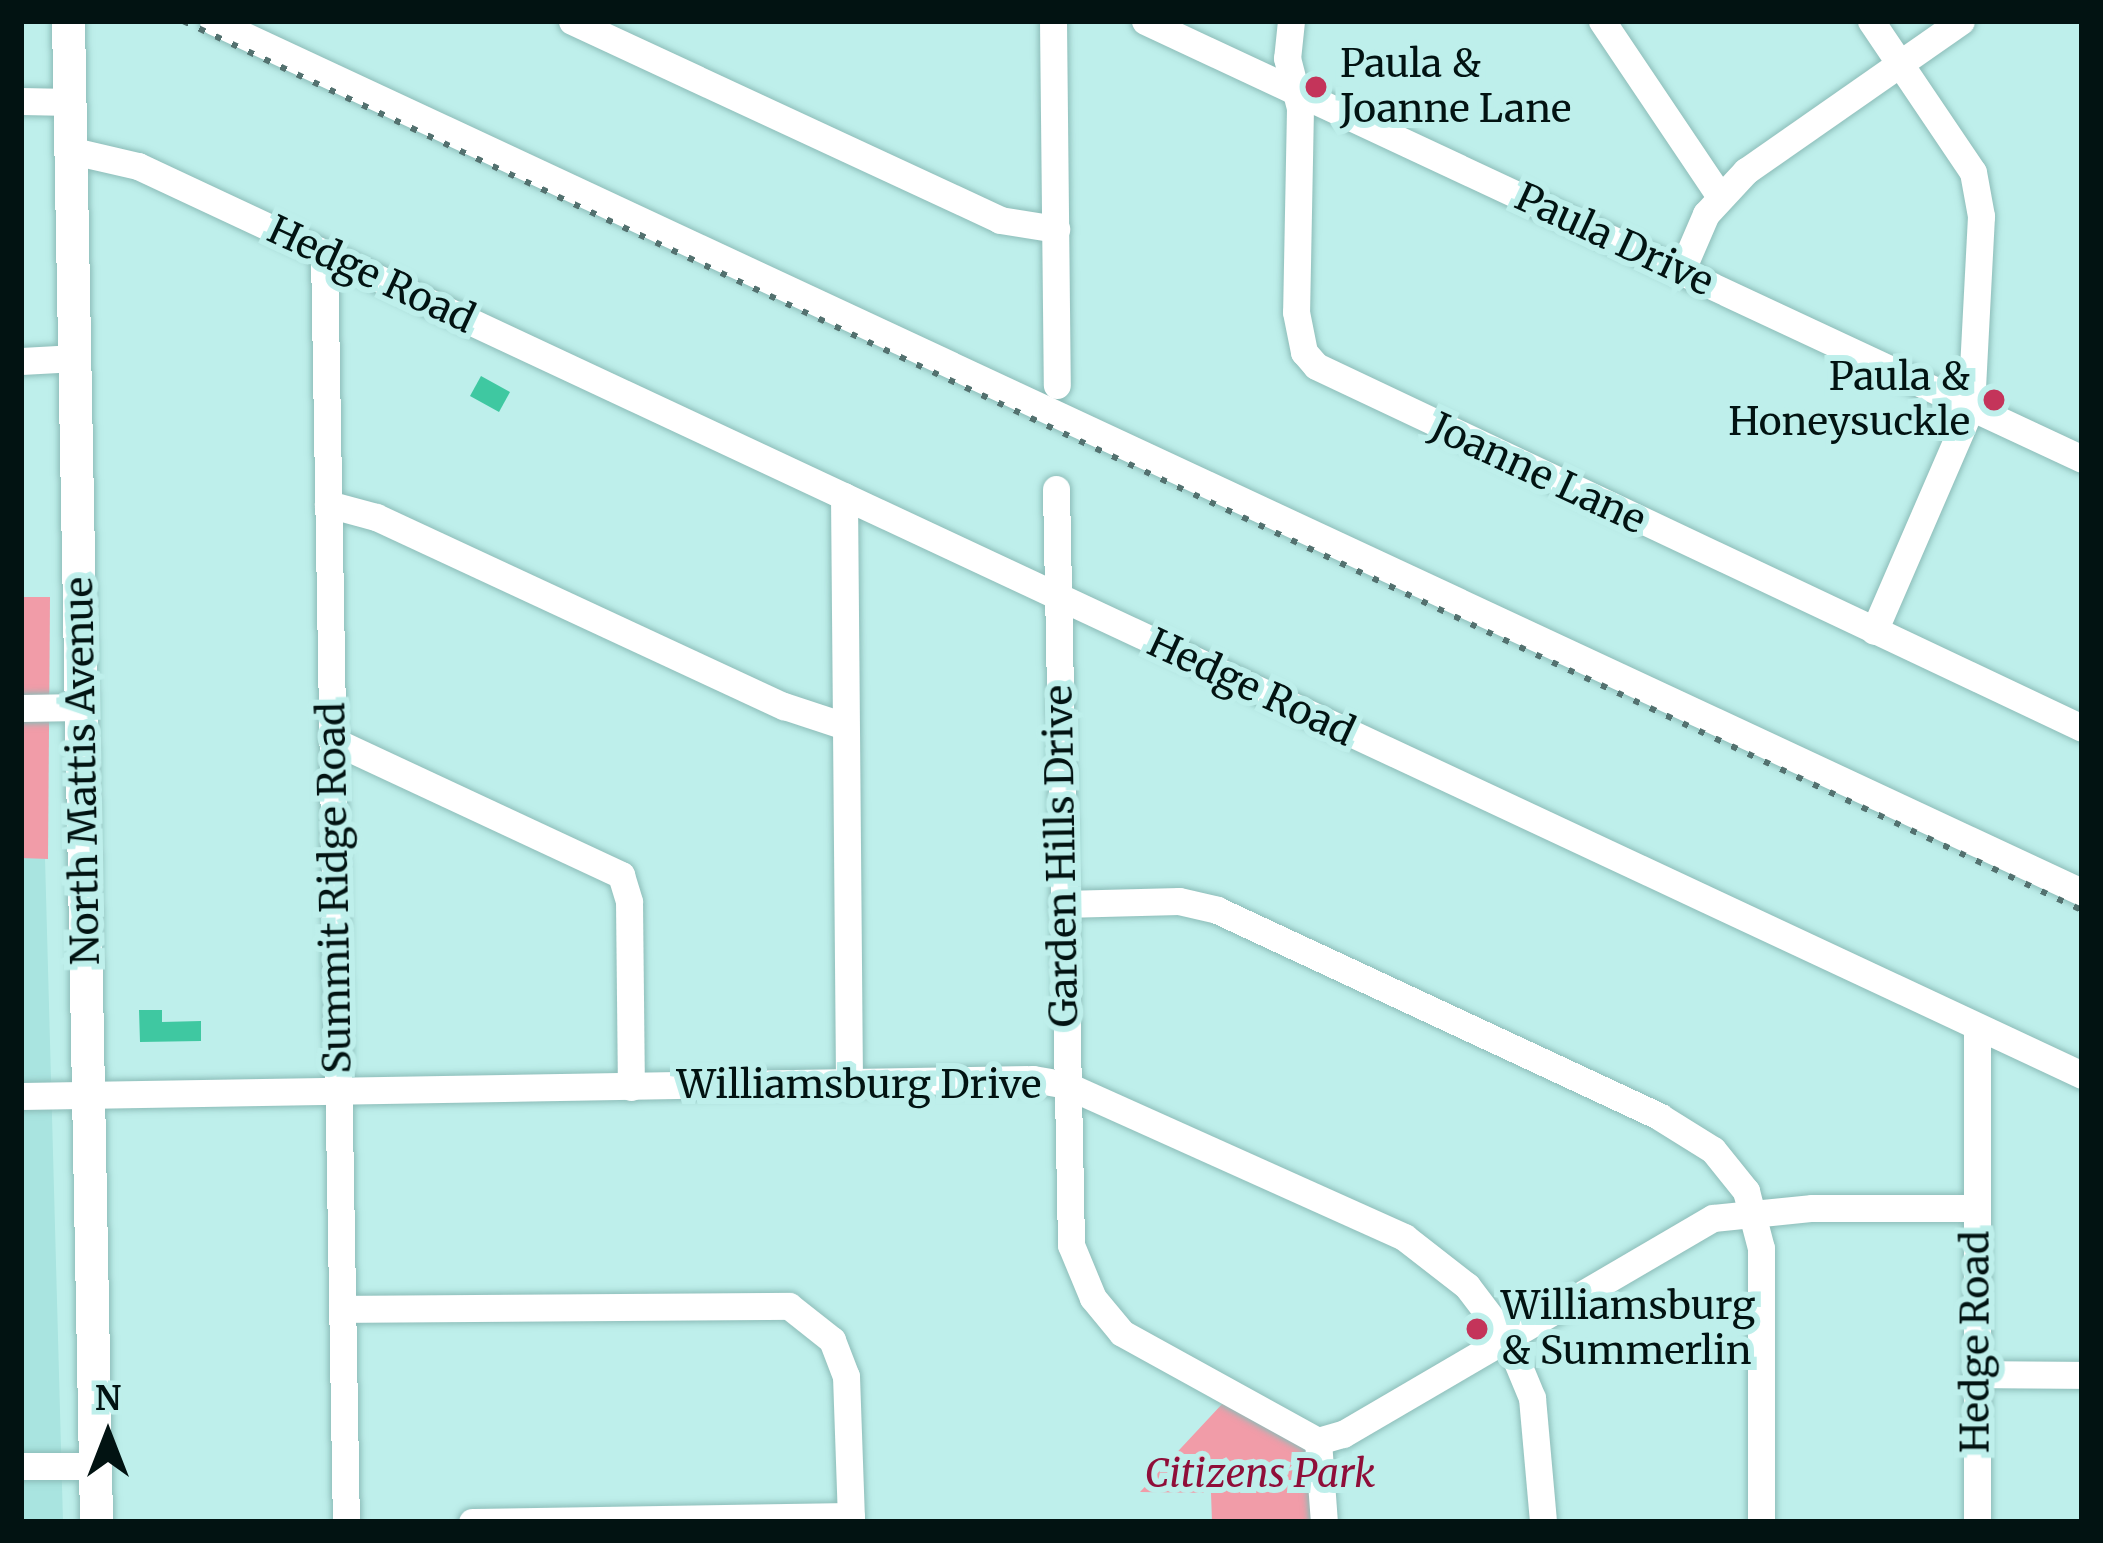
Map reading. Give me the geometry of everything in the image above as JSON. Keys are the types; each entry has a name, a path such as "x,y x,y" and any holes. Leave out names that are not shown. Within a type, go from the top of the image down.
{"main road":[{"name":"North Mattis Avenue","path":"68,21 96,1522"}],"street":[{"path":"213,21 2082,892"},
{"path":"572,21 1000,220 1056,229"},
{"path":"1053,21 1057,385"},
{"name":"Paula Drive","path":"1145,21 2082,459"},
{"name":"Joanne Lane","path":"1291,21 1287,58 1297,92 1295,312 1304,352 1316,366 2082,728"},
{"path":"1602,21 1719,195"},
{"path":"1871,21 1977,184 1982,295 1971,407 1874,631"},
{"path":"1681,272 1719,195 1961,21"},
{"path":"21,100 71,102"},
{"name":"Hedge Road","path":"73,151 138,166 1977,1028 1977,1522"},
{"name":"Summit Ridge Road","path":"324,253 346,1522"},
{"path":"21,361 76,358"},
{"name":"Garden Hills Drive","path":"1056,489 1072,1244 1104,1313 1142,1348 1318,1442"},
{"path":"844,496 849,1083"},
{"path":"328,503 376,517 784,706 845,726"},
{"path":"21,708 82,707"},
{"path":"334,741 622,875 629,902 631,1087"},
{"path":"1063,904 1179,902 1217,910 1692,1134 1731,1169 1753,1210 1761,1248 1761,1522"},
{"path":"1977,1028 2082,1075"},
{"name":"Williamsburg Drive","path":"21,1096 1066,1084 1404,1237 1467,1286 1508,1340 1539,1428 1543,1522"},
{"path":"1324,1522 1318,1442 1508,1340 1713,1219 1753,1210 1975,1208"},
{"path":"342,1309 742,1301 808,1316 832,1340 847,1376 851,1519 472,1522"},
{"path":"1976,1374 2082,1375"},
{"path":"21,1466 96,1466"}],"shaded area":[{"path":"21,858 45,858 63,1522 21,1522"}],"green space":[{"path":"21,597 50,597 48,859 21,858"},
{"name":"Citizens Park","path":"1223,1403 1303,1444 1315,1463 1314,1522 1212,1522 1211,1493 1140,1492"}],"building":[{"path":"481,376 510,392 499,412 470,396"},
{"path":"139,1010 162,1010 162,1022 201,1021 201,1041 140,1042"}],"railway":[{"path":"183,21 2082,910"}],"place":[{"name":"Paula & Joanne Lane","path":"1316,87"},
{"name":"Paula & Honeysuckle","path":"1994,400"},
{"name":"Williamsburg & Summerlin","path":"1477,1329"}]}
